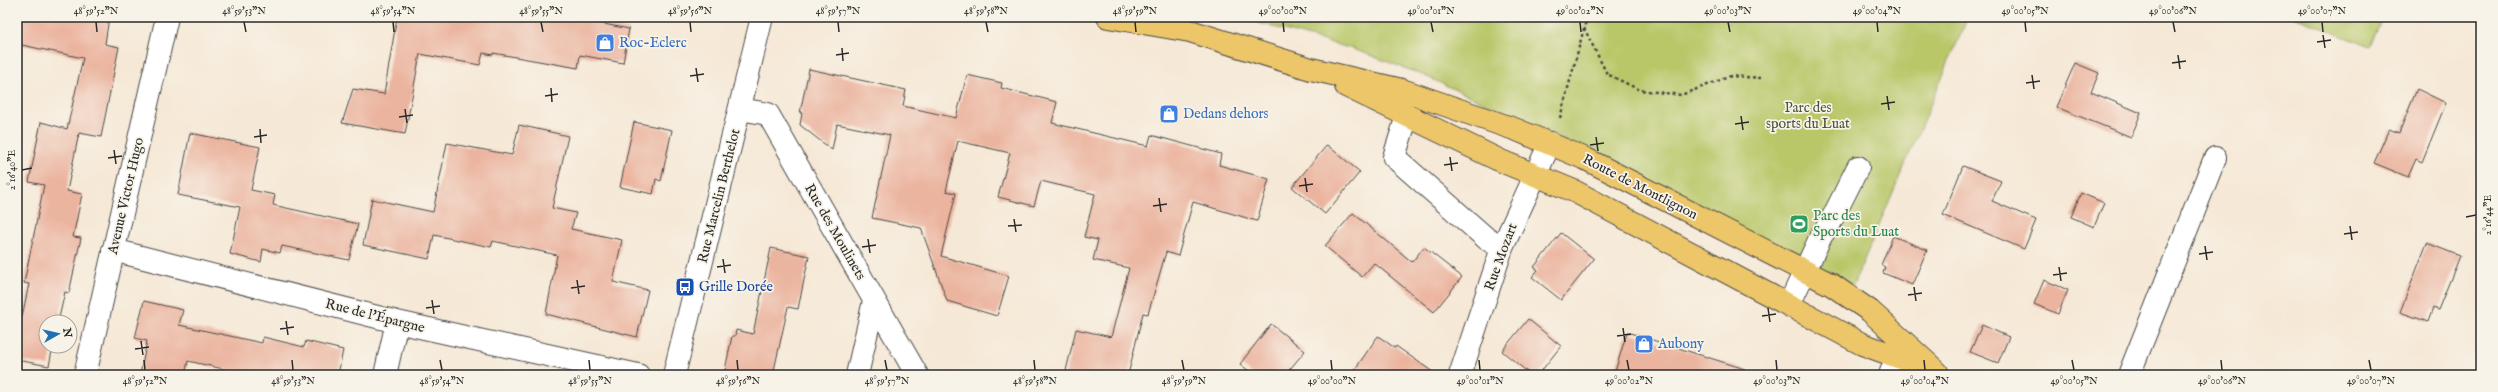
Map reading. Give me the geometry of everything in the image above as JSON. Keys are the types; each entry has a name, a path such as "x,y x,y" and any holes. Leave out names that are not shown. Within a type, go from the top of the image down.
{"main road":[{"name":"Route de Montlignon","path":"1108,17 1190,31 1310,69 1402,90 1550,143 1586,159 1806,272 1856,300 1896,357"},
{"name":"Route de Montlignon","path":"1310,69 1535,176 1574,191 1862,344 1941,374"}],"street":[{"name":"Avenue Victor Hugo","path":"85,375 167,17"},
{"name":"Rue Marcelin Berthelot","path":"674,375 762,17"},
{"name":"Rue des Moulinets","path":"740,109 768,114 917,375"},
{"path":"1407,116 1394,157 1486,238 1502,248"},
{"name":"Rue Mozart","path":"1460,375 1502,248 1550,143"},
{"path":"2129,375 2215,158"},
{"path":"1789,305 1806,272 1821,236 1829,225 1858,167"},
{"name":"Rue de l'Épargne","path":"113,250 397,322 638,375"},
{"path":"857,375 874,301"},
{"path":"385,375 397,322"}],"path":[{"path":"1550,143 1565,106 1587,17"},
{"path":"1584,28 1606,74 1640,90 1681,95 1731,76 1762,78"}],"green space":[{"name":"Parc des Sports du Luat","path":"1237,17 1968,17 1849,295 1544,130 1423,75 1353,49"},
{"path":"2294,17 2382,17 2370,47"}],"building":[{"path":"17,17 109,17 105,44 119,47 101,137 79,133 67,191 82,194 73,237 81,238 69,293 65,292 60,314 38,314 38,354 51,354 49,366 17,360 17,340 29,284 24,283 44,185 29,182 41,122 67,129 83,58 17,44"},
{"path":"397,17 584,17 584,20 629,29 623,63 580,55 578,68 493,53 493,55 483,53 480,65 420,54 405,134 342,123 353,89 384,94"},
{"path":"2075,63 2099,73 2091,92 2141,113 2131,137 2056,107"},
{"path":"809,69 906,90 903,106 956,118 967,75 1002,83 1001,88 1057,102 1052,123 1148,146 1151,135 1221,154 1219,165 1269,179 1257,221 1193,202 1178,256 1166,252 1148,314 1143,313 1128,375 1065,375 1076,329 1111,337 1129,268 1093,260 1098,240 1084,237 1095,194 1041,181 1034,206 998,197 1010,153 958,141 946,191 956,193 941,256 1009,276 997,316 947,301 921,228 872,218 890,135 837,124 832,150 800,125 802,113 800,113"},
{"path":"2417,89 2446,103 2422,162 2416,159 2408,177 2374,163 2389,129 2399,133"},
{"path":"634,122 672,130 661,181 656,179 653,194 620,187"},
{"path":"519,125 568,136 552,208 576,213 571,229 622,240 613,282 648,290 637,337 546,314 557,255 493,241 491,247 434,235 429,259 363,245 372,199 433,212 447,143 512,155"},
{"path":"190,133 260,147 251,190 275,195 273,205 358,224 349,260 282,246 280,253 263,249 261,262 230,254 240,207 178,195"},
{"path":"1327,145 1360,172 1325,214 1292,187"},
{"path":"1963,166 2001,181 1992,201 2036,220 2024,249 1943,215"},
{"path":"2081,193 2104,203 2094,227 2071,217"},
{"path":"1353,213 1412,262 1424,247 1462,277 1434,312 1374,263 1362,277 1325,246"},
{"path":"1561,233 1594,259 1561,300 1532,277 1538,270 1534,267"},
{"path":"1893,236 1927,250 1912,285 1883,273 1885,267 1881,265"},
{"path":"2427,243 2460,256 2438,310 2433,308 2428,322 2400,312"},
{"path":"771,248 809,256 798,309 788,307 773,375 724,375 732,336 735,336 736,330 753,334"},
{"path":"2044,280 2068,290 2058,314 2034,304"},
{"path":"144,301 183,310 179,325 262,343 263,337 304,347 306,341 343,350 338,375 237,375 237,372 188,361 185,375 140,375 147,341 135,338"},
{"path":"1528,319 1561,346 1538,375 1531,375 1502,351"},
{"path":"1271,324 1305,351 1285,375 1254,375 1240,364"},
{"path":"1982,325 2009,337 1998,363 1970,352"},
{"name":"Aubony","path":"1627,332 1745,369 1744,375 1614,375"},
{"path":"1378,336 1395,348 1396,346 1437,375 1351,375"}],"place":[{"name":"Roc-Eclerc","path":"605,43"},
{"name":"Dedans dehors","path":"1169,114"},
{"name":"Parc des Sports du Luat","path":"1799,224"},
{"name":"Grille Dorée","path":"685,287"},
{"name":"Aubony","path":"1644,344"}],"park label":[{"name":"Parc des sports du Luat","path":"1808,116"}]}
